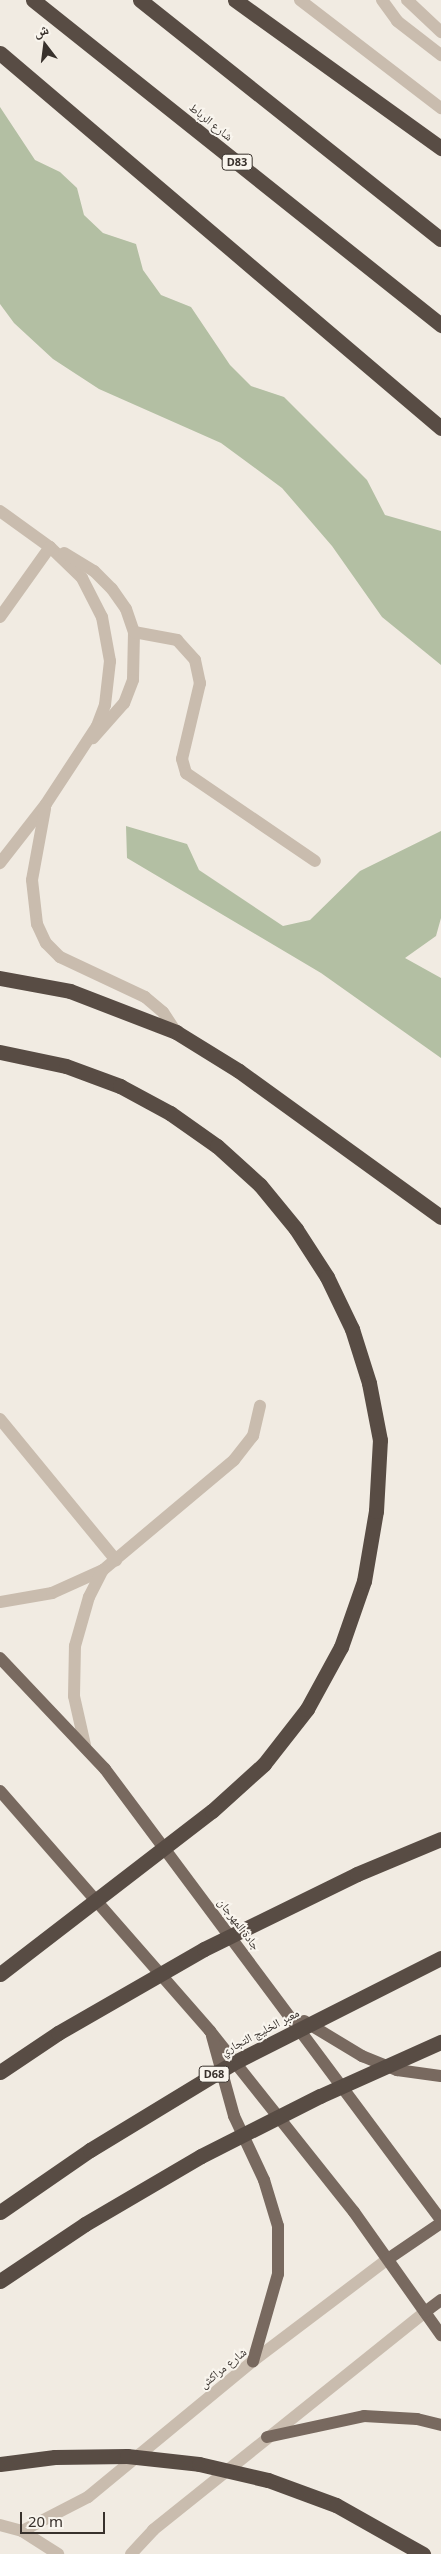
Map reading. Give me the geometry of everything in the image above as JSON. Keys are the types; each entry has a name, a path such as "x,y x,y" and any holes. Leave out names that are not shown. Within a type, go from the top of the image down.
{"highway":[{"name":"شارع الرباط","path":"33,0 441,325"},
{"path":"140,0 441,239"},
{"path":"235,0 441,148"},
{"path":"0,54 441,428"},
{"path":"0,978 70,991 176,1032 239,1071 441,1217"},
{"path":"0,1052 66,1066 120,1086 170,1113 217,1146 260,1185 296,1229 340,1303 369,1383 380,1440 376,1511 364,1581 341,1647 308,1709 264,1764 212,1812 0,1974"},
{"path":"0,2072 58,2033 204,1948 357,1874 441,1839"},
{"name":"معبر الخليج التجاري","path":"0,2212 90,2150 232,2064 441,1958"},
{"path":"0,2281 85,2224 201,2156 320,2096 441,2042"},
{"path":"0,2464 55,2457 127,2456 198,2464 268,2480 336,2506 423,2554"}],"main road":[{"name":"جادة المهرجان","path":"0,1658 85,1745 288,2012 441,2221"},
{"path":"0,1791 210,2031 388,2259 441,2335"},
{"path":"288,2012 362,2056 397,2070 441,2076"},
{"path":"210,2031 234,2116 264,2180 278,2226 278,2274 253,2360"},
{"name":"شارع مراكش","path":"388,2259 441,2221"},
{"path":"424,2312 441,2300"},
{"path":"267,2437 364,2416 408,2418 441,2425"}],"street":[{"path":"300,0 441,108"},
{"path":"382,0 397,21 441,55"},
{"path":"407,0 441,32"},
{"path":"3,516 50,547 94,571 112,589 126,609 134,632 133,680 109,723 86,745"},
{"path":"0,617 50,547"},
{"path":"0,863 46,804 86,745 106,698 108,639 102,617 82,578 50,547"},
{"path":"134,632 177,640 195,660 200,683 182,759 186,773 315,861"},
{"path":"46,804 32,880 37,924 46,943 60,957 144,997 163,1012 176,1032"},
{"path":"0,1602 52,1594 103,1570 234,1460 253,1436 260,1406"},
{"path":"0,1419 116,1560"},
{"path":"85,1745 74,1696 75,1646 89,1597 103,1570"},
{"name":"شارع مراكش","path":"22,2531 56,2517 88,2497 253,2360 388,2259"},
{"path":"131,2554 153,2530 424,2312"},
{"path":"0,2525 22,2531 58,2554"}],"green space":[{"path":"0,107 35,160 60,172 77,188 84,215 103,233 136,244 143,270 161,295 191,307 230,365 251,386 284,397 367,480 385,515 441,531 441,665 382,617 332,546 282,488 221,443 99,389 53,359 14,323 0,304"},
{"path":"126,826 187,844 199,870 283,926 310,920 360,871 441,831 441,918 436,936 405,958 441,978 441,1058 321,973 127,858"}]}
